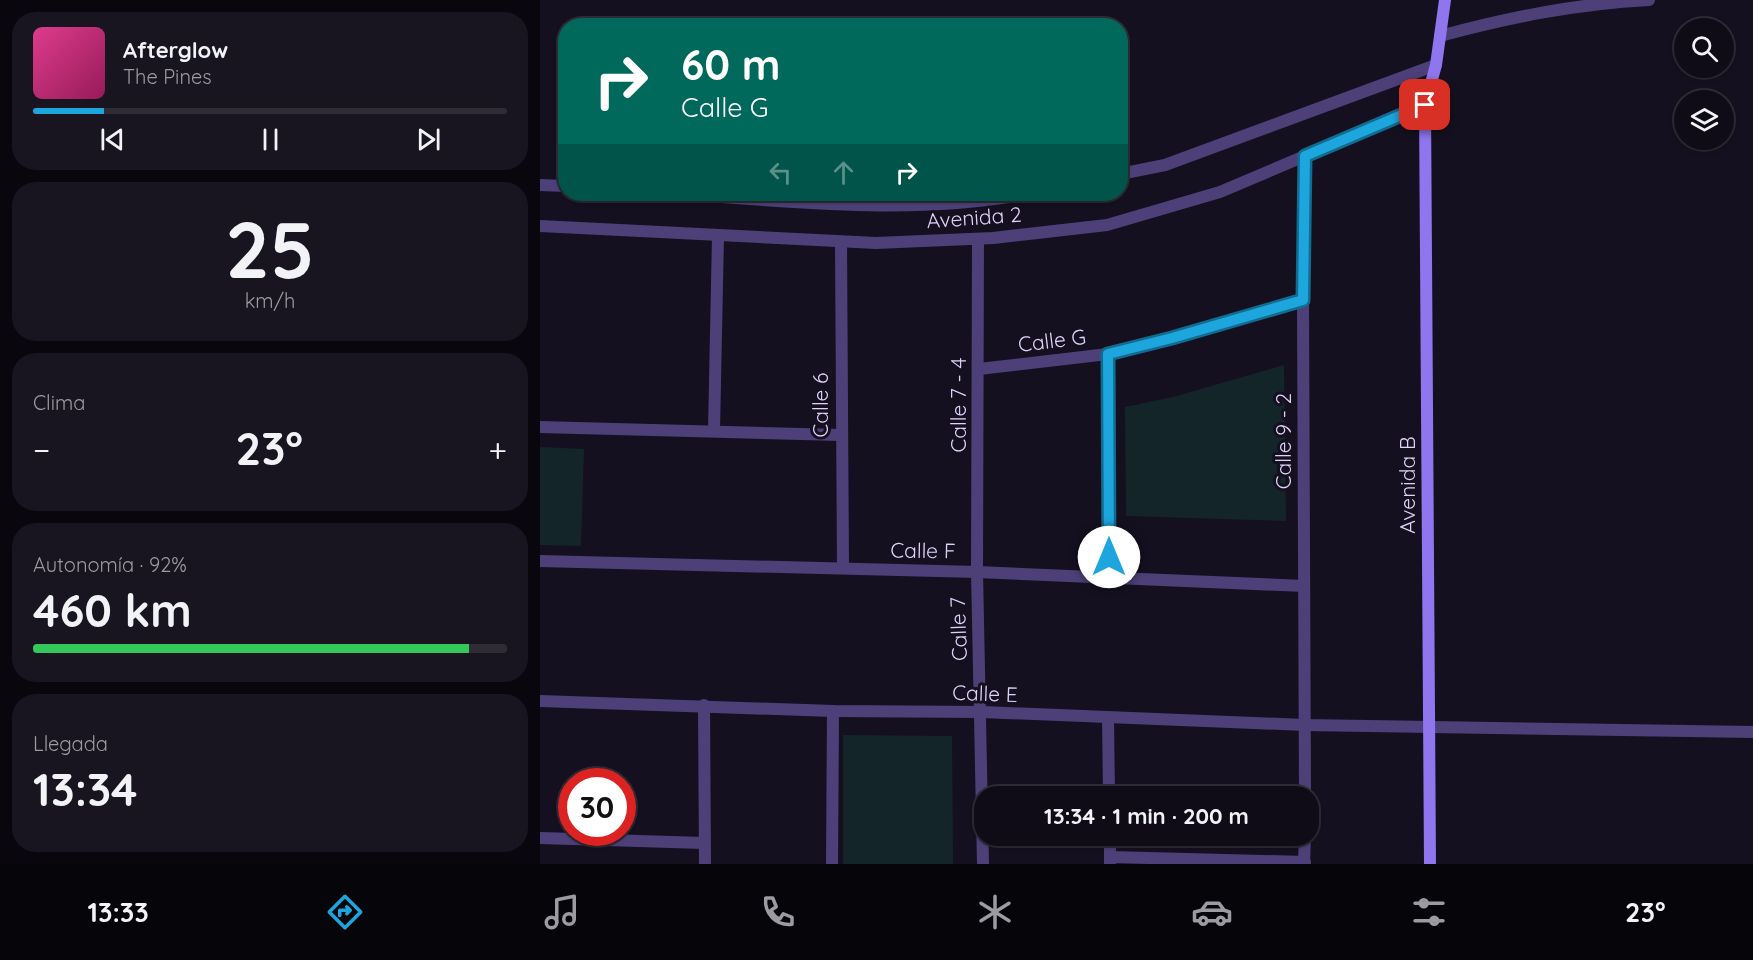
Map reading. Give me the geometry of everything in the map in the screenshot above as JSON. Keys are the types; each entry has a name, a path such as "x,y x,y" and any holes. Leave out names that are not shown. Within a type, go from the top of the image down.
{"main road":[{"name":"Avenida B","path":"1430,864 1425,105 1436,64 1446,0"}],"street":[{"path":"1440,36 1514,16 1593,3 1649,0"},
{"path":"1128,172 1165,165 1436,64"},
{"name":"Avenida 2","path":"540,226 841,242 978,239 1107,225 1220,192 1425,105"},
{"name":"Calle 9 - 2","path":"1305,156 1303,300 1305,786"},
{"path":"540,185 558,186"},
{"name":"Avenida 2","path":"782,201 857,206 970,201"},
{"path":"714,431 718,236"},
{"name":"Calle 7 - 4","path":"977,572 978,239"},
{"name":"Calle 6","path":"841,242 840,435 843,568"},
{"name":"Calle G","path":"979,369 1108,354 1303,300"},
{"path":"1108,354 1109,579"},
{"path":"540,427 840,435"},
{"name":"Calle F","path":"540,561 977,572 1304,586"},
{"name":"Calle 7","path":"977,572 982,712 983,864"},
{"name":"Calle E","path":"540,701 833,711 982,712 1108,719 1305,725 1753,732"},
{"path":"704,705 705,864"},
{"path":"832,864 833,711"},
{"path":"1108,719 1109,786"},
{"path":"540,838 704,843"},
{"path":"1110,860 1305,863 1305,846"}],"shaded area":[{"path":"1284,365 1286,521 1126,516 1125,407 1173,397"},
{"path":"540,447 584,449 581,546 540,545"},
{"path":"843,735 952,736 953,864 843,864"}],"route":[{"path":"1109,557 1108,354 1303,300 1305,156 1425,105"}]}
